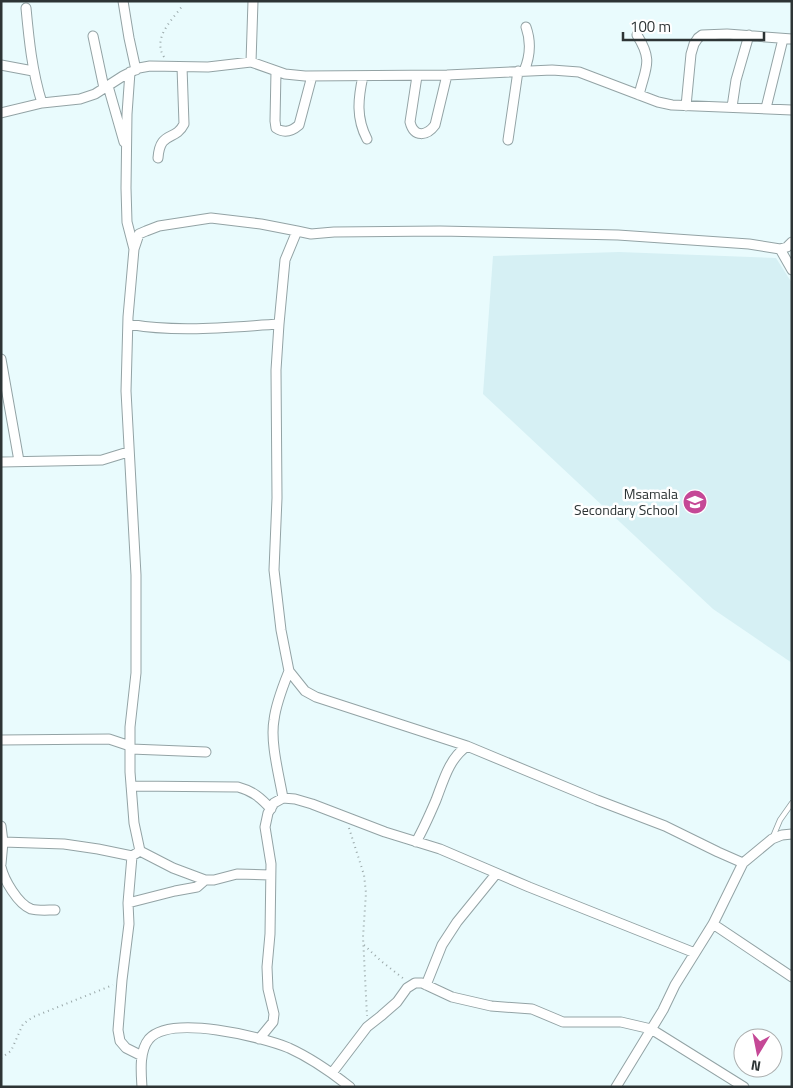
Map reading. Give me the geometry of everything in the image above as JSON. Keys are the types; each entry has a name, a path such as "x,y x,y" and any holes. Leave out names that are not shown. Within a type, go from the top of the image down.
{"street":[{"path":"123,1 133,71 126,146 127,222 134,249"},
{"path":"251,62 253,1"},
{"path":"26,8 33,72 42,103"},
{"path":"508,140 521,71 529,61 526,27"},
{"path":"686,106 691,54 694,44 702,35 712,34 788,39 766,108"},
{"path":"637,35 645,52 648,65 639,95"},
{"path":"732,107 736,80 749,35"},
{"path":"93,36 106,87 126,146"},
{"path":"1,113 42,103 80,99 95,94 133,71 150,66 208,67 251,62 284,74 312,76 417,76 552,70 578,72 658,102 686,106 792,110"},
{"path":"1,65 33,72"},
{"path":"158,158 161,142 181,130 184,124 182,67"},
{"path":"276,71 275,121 276,128 281,132 288,132 300,125 312,76"},
{"path":"417,76 410,122 412,129 416,133 423,133 432,129 435,125 447,75"},
{"path":"363,76 359,94 358,114 367,139"},
{"path":"142,1056 126,1048 120,1041 118,1030 129,924 128,904 136,854 131,786 131,748 136,673 136,575 134,509 128,452 126,391 128,317 134,249 139,234 160,226 211,218 261,224 310,234 440,231 618,235 729,242 780,248 787,247 792,242"},
{"path":"297,231 285,260 276,370 277,498 274,570 281,630 289,671 306,691 316,698 467,746 665,826 743,863"},
{"path":"780,248 792,270"},
{"path":"128,317 128,324 171,329 279,324"},
{"path":"1,359 19,461"},
{"path":"1,462 102,460 128,452"},
{"path":"283,798 275,754 274,722 283,686 289,671"},
{"path":"2,741 109,739 131,748 206,752"},
{"path":"416,842 450,765 457,753 467,746"},
{"path":"131,786 238,786 250,790 271,809"},
{"path":"259,1039 273,1022 274,1014 268,989 270,850 265,826 274,803 283,798 295,799 440,849 496,874 695,953"},
{"path":"1,826 3,842 1,866 5,880 25,906 35,910 56,910"},
{"path":"616,1087 663,1010 675,985 714,924 743,863 772,839 792,834"},
{"path":"3,842 64,844 136,854 205,880 214,880 237,874 270,875"},
{"path":"426,985 442,945 457,922 496,874"},
{"path":"128,904 174,891 197,888 205,880"},
{"path":"714,924 792,978"},
{"path":"332,1073 367,1027 392,1007 407,988 415,983 422,983 452,997 491,1006 532,1009 563,1022 621,1022 651,1028 744,1087"},
{"path":"142,1087 142,1056 144,1046 154,1035 175,1028 221,1030 287,1048 332,1073 350,1087"}],"lane":[{"path":"772,839 780,820 792,803"}],"path":[{"path":"172,67 162,53 161,38 167,25 183,5"},
{"path":"1,581 1,597"},
{"path":"345,816 357,848 364,875 366,893 363,944 367,1027"},
{"path":"363,944 380,962 411,986"},
{"path":"1,1058 11,1051 23,1024 32,1017 122,980"}],"shaded area":[{"name":"Msamala Secondary School","path":"619,252 776,258 792,283 792,663 713,609 483,394 493,256"}],"place":[{"name":"Msamala Secondary School","path":"695,502"}]}
